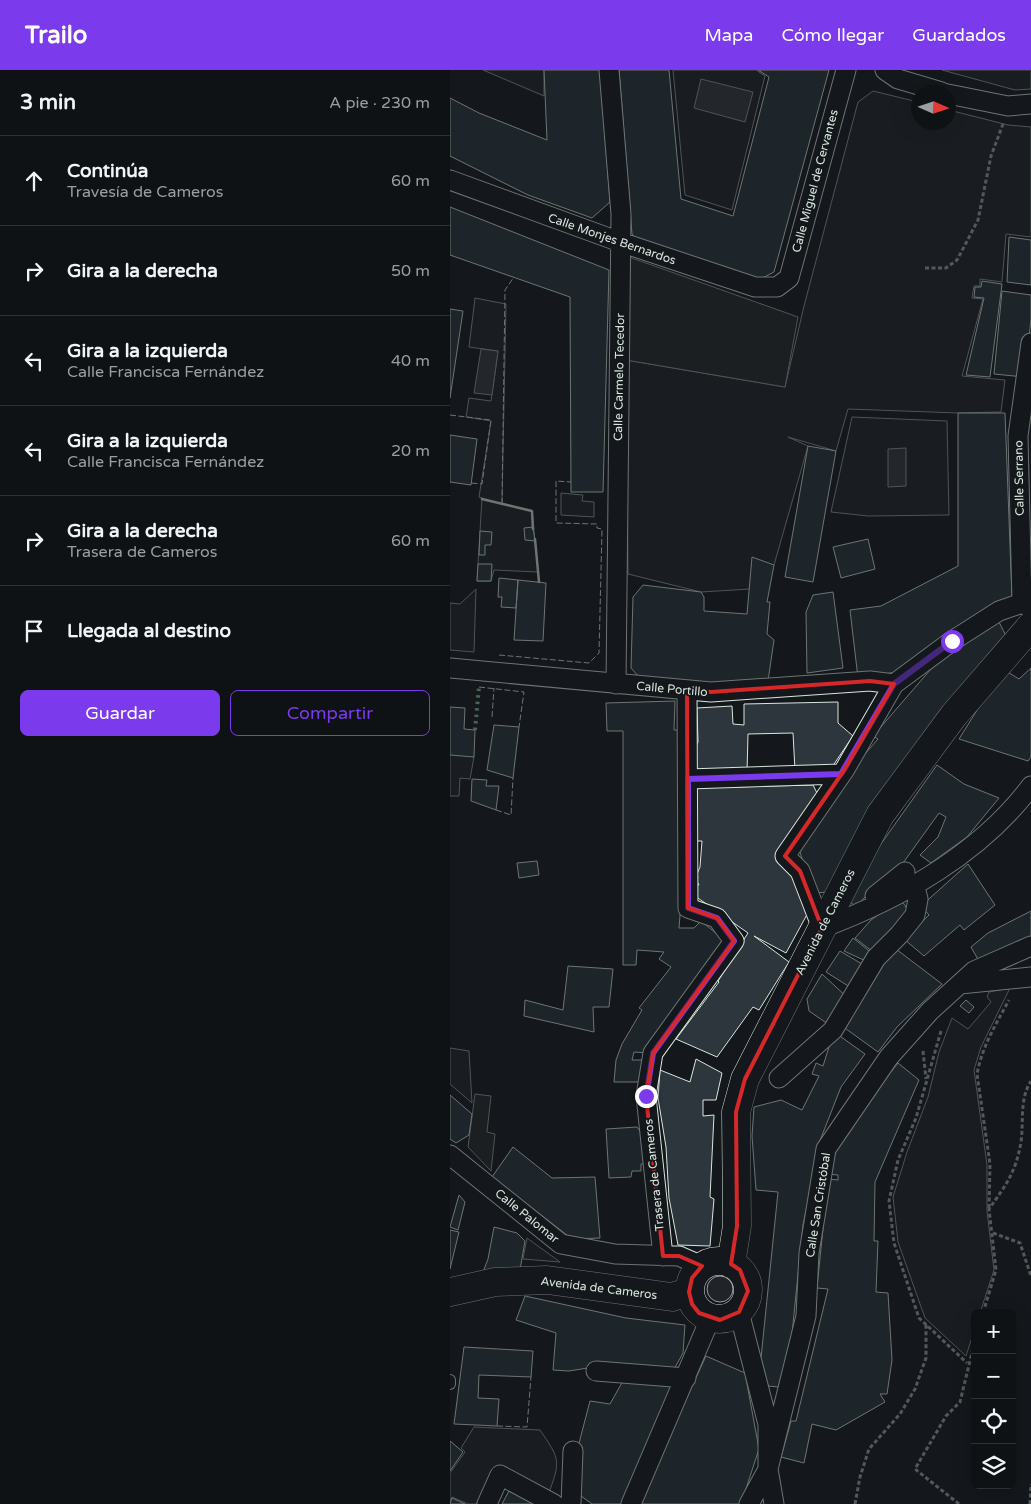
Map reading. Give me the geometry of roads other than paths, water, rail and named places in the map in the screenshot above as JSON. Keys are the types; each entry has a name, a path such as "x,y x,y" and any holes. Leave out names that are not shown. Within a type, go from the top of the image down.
{"main road":[{"name":"Avenida de Cameros","path":"731,1264 737,1226 736,1112 745,1079 880,815 1028,612"},
{"path":"721,1261 731,1264 740,1270 747,1286 745,1302 739,1312 730,1318 720,1320 699,1313 692,1304 689,1292 692,1278 702,1266 721,1261"},
{"name":"Avenida de Cameros","path":"450,1292 495,1282 547,1280 672,1298 689,1292"}],"street":[{"name":"Calle Carmelo Tecedor","path":"609,70 621,214 616,684"},
{"name":"Calle Miguel de Cervantes","path":"777,286 789,278 846,70"},
{"path":"885,70 898,78 920,85"},
{"path":"956,96 1008,106 1031,104"},
{"name":"Calle Monjes Bernardos","path":"450,180 620,242 755,288 777,286"},
{"name":"Calle Serrano","path":"1028,612 1018,436 1030,352"},
{"path":"1028,612 999,611 952,641 894,684 841,774 785,856 800,871 822,928 862,912 878,893 910,878 933,874 975,843 1019,802 1031,786"},
{"name":"Calle Portillo","path":"450,668 711,692 870,681 894,684"},
{"path":"687,690 688,779 841,774"},
{"name":"Trasera de Cameros","path":"663,1256 646,1096 653,1053 734,941 717,918 688,908 688,779"},
{"path":"779,1078 833,1030 876,958 900,935 915,915 918,899 910,878"},
{"name":"Calle San Cristóbal","path":"768,1469 806,1316 809,1253 826,1149 889,1057 930,1011 974,971 1031,946"},
{"path":"960,984 1026,977"},
{"name":"Calle Palomar","path":"450,1155 561,1244 614,1254 679,1256 702,1266"},
{"path":"739,1312 768,1424 768,1469 774,1504"},
{"path":"631,1504 710,1318"},
{"path":"596,1371 686,1378"},
{"path":"571,1504 573,1451"},
{"path":"749,1504 768,1469"},
{"path":"487,1504 500,1476 554,1504"}]}
